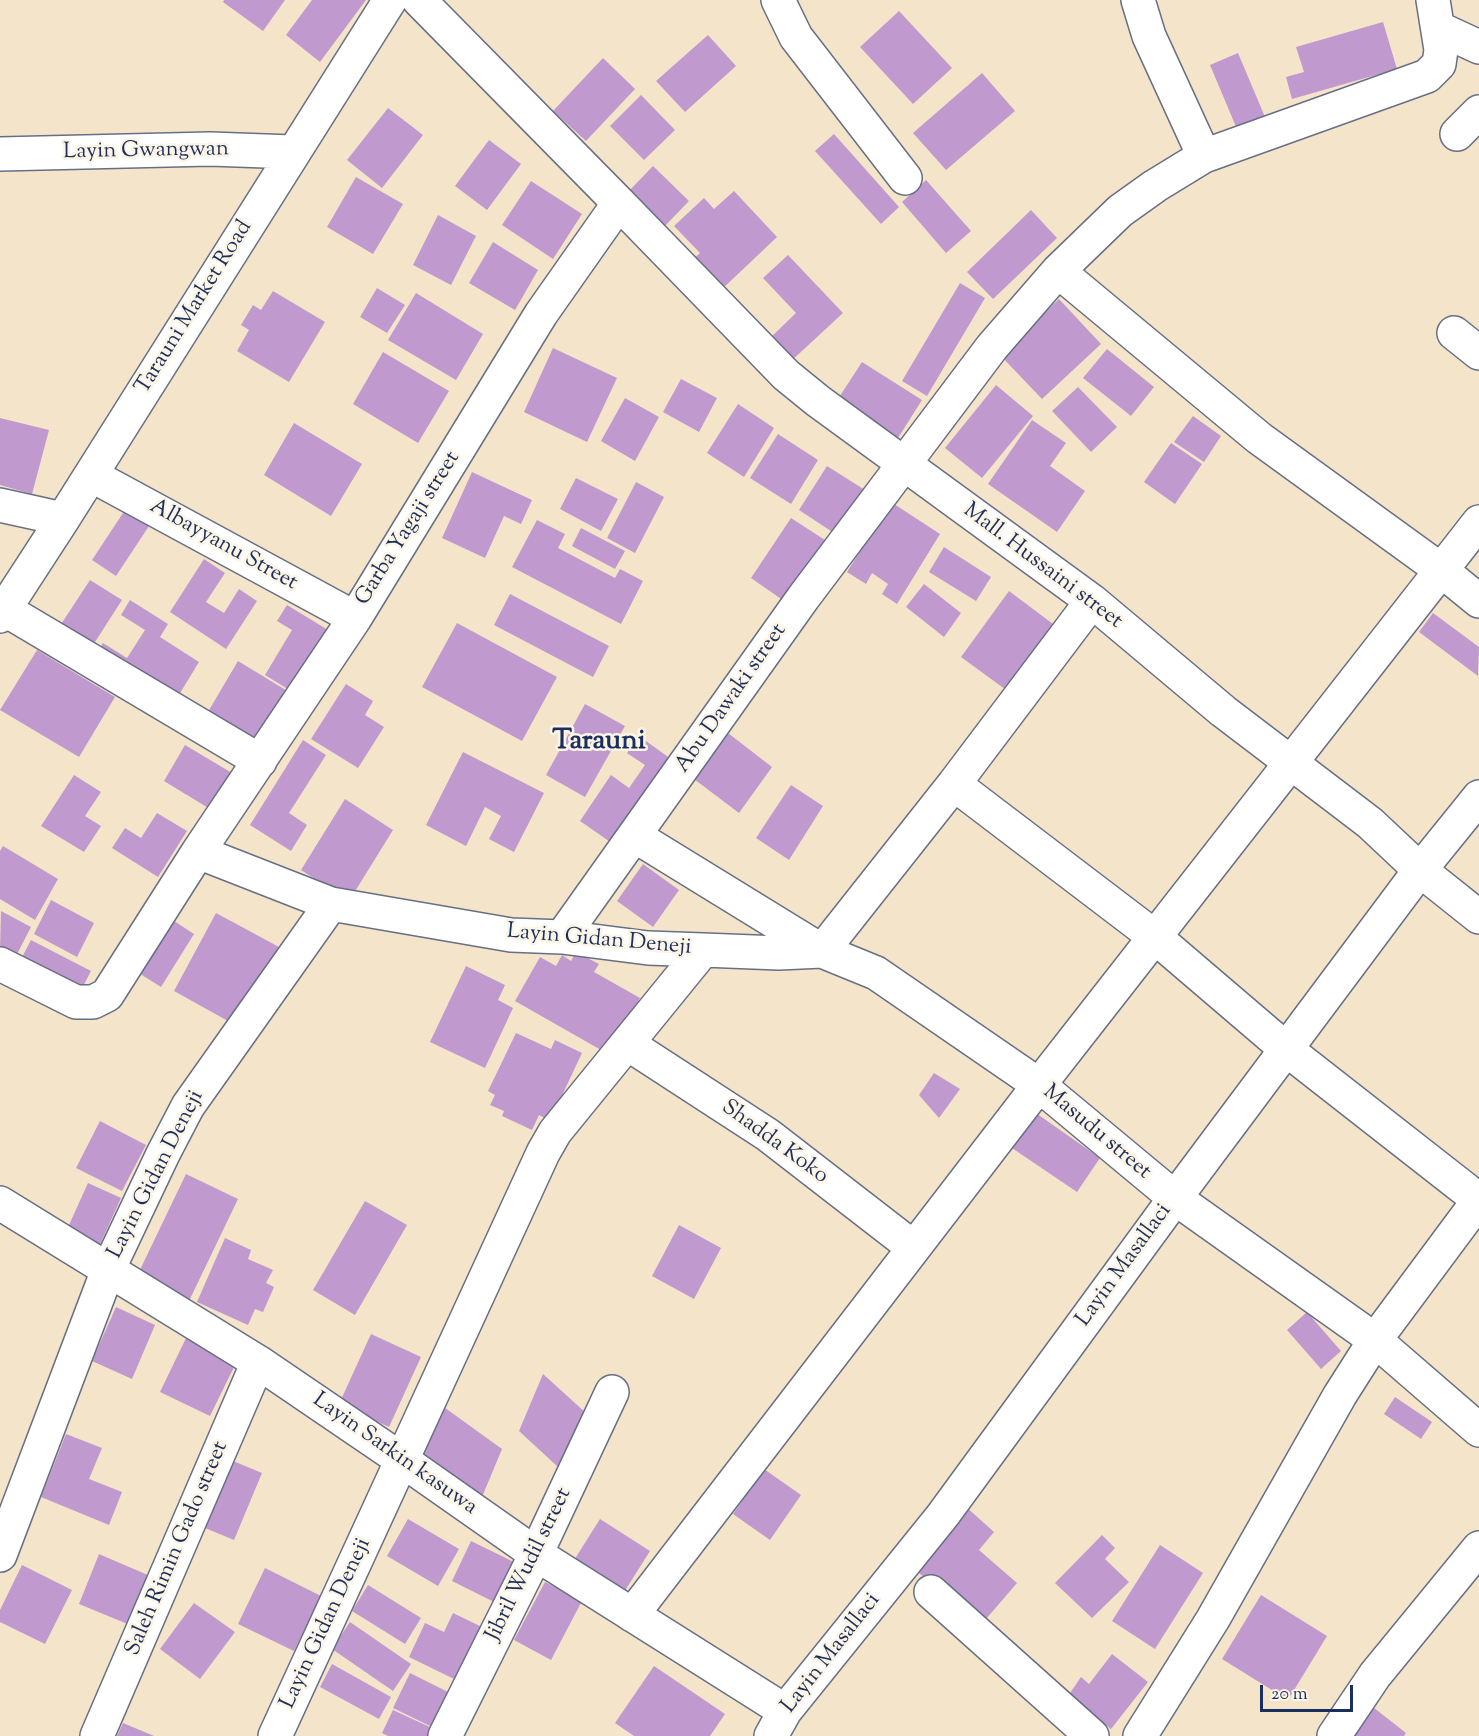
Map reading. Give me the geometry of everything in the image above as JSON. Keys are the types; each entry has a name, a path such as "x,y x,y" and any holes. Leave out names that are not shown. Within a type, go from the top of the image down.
{"street":[{"name":"Tarauni Market Road","path":"2,612 91,475 390,0"},
{"path":"419,0 619,203"},
{"path":"778,0 796,37 905,178"},
{"path":"1138,0 1149,36 1204,156"},
{"path":"1435,14 1479,47"},
{"name":"Abu Dawaki street","path":"562,938 803,598 992,347 1058,271 1120,211 1204,156 1427,76 1439,64 1441,50 1435,14"},
{"name":"Layin Gwangwan","path":"0,154 210,149 293,152"},
{"name":"Mall. Hussaini street","path":"619,203 786,375 818,402 1092,601 1223,711 1370,823 1420,870 1479,917"},
{"name":"Garba Yagaji street","path":"0,964 76,1002 93,1002 107,995 198,852 355,618 541,314 619,203"},
{"path":"1058,271 1259,438 1441,570 1479,601"},
{"path":"1454,333 1479,353"},
{"name":"Albayyanu Street","path":"91,475 355,618"},
{"path":"0,505 63,519"},
{"path":"632,1615 1039,1085 1479,522"},
{"path":"635,836 822,951 954,784 1092,601"},
{"path":"2,612 260,761"},
{"path":"954,784 1155,937 1286,1049 1479,1200 1375,1340 1340,1395 1213,1620 1140,1736"},
{"name":"Layin Masallaci","path":"778,1723 943,1515 1286,1049 1420,870 1479,796"},
{"path":"198,852 331,904"},
{"name":"Layin Gidan Deneji","path":"0,1555 108,1270 163,1154 188,1106 331,904 511,935 562,938 648,948 703,950"},
{"name":"Masudu street","path":"703,950 779,953 822,951 876,973 1039,1085 1175,1198 1375,1340 1479,1430"},
{"name":"Layin Gidan Deneji","path":"275,1736 543,1153 555,1132 703,950"},
{"name":"Shadda Koko","path":"628,1044 768,1135 914,1248"},
{"name":"Layin Sarkin kasuwa","path":"0,1203 258,1362 536,1554 632,1615 778,1723"},
{"name":"Saleh Rimin Gado street","path":"97,1736 258,1362"},
{"name":"Jibril Wudil street","path":"445,1736 536,1554 612,1392"},
{"path":"1334,1736 1375,1675 1479,1548"},
{"path":"931,1592 1092,1736"}],"building":[{"path":"224,0 285,0 263,31 223,2"},
{"path":"312,0 366,0 320,62 286,35"},
{"path":"899,11 952,68 913,104 860,47"},
{"path":"1383,22 1397,69 1292,99 1286,77 1304,72 1296,47"},
{"path":"708,35 736,66 685,112 656,81"},
{"path":"1238,53 1265,117 1237,129 1210,65"},
{"path":"603,58 635,89 586,141 553,111"},
{"path":"982,73 1015,111 946,170 913,133"},
{"path":"641,95 675,130 644,160 610,126"},
{"path":"388,108 423,135 382,188 347,160"},
{"path":"834,134 899,207 881,224 815,151"},
{"path":"489,140 521,164 487,210 455,186"},
{"path":"653,166 689,201 663,228 627,193"},
{"path":"356,177 403,204 373,254 327,227"},
{"path":"926,180 971,231 946,253 902,202"},
{"path":"531,181 582,214 553,259 502,225"},
{"path":"734,191 777,237 720,291 691,261 700,253 674,226 704,198 714,209"},
{"path":"1031,210 1057,238 993,299 967,272"},
{"path":"438,215 476,236 451,285 413,265"},
{"path":"493,242 538,270 515,310 469,283"},
{"path":"788,255 843,313 789,363 768,340 796,313 763,278"},
{"path":"960,283 985,298 927,396 902,381"},
{"path":"377,288 405,305 387,333 360,317"},
{"path":"273,291 325,322 289,382 237,351 249,330 241,325 253,305 261,310"},
{"path":"416,293 483,334 456,380 388,340"},
{"path":"1059,299 1101,344 1042,399 1000,355"},
{"path":"553,348 617,378 587,442 524,412"},
{"path":"1107,349 1154,387 1131,416 1083,378"},
{"path":"383,352 449,391 418,443 353,404"},
{"path":"862,362 922,400 898,438 838,399"},
{"path":"681,379 717,398 699,432 663,412"},
{"path":"996,385 1033,416 982,478 945,448"},
{"path":"1078,387 1117,427 1091,452 1052,411"},
{"path":"625,398 659,417 635,461 601,441"},
{"path":"738,404 774,428 744,477 707,453"},
{"path":"1193,416 1221,436 1204,462 1174,442"},
{"path":"0,418 49,430 32,494 0,485"},
{"path":"1032,420 1066,443 1050,466 1085,491 1057,532 988,484"},
{"path":"294,423 362,464 331,516 264,475"},
{"path":"778,434 818,460 791,504 750,478"},
{"path":"1171,443 1202,464 1175,504 1144,482"},
{"path":"827,466 865,490 837,535 799,510"},
{"path":"472,472 532,500 521,524 504,516 485,558 442,538"},
{"path":"576,478 618,499 601,531 560,509"},
{"path":"636,482 664,497 635,553 607,538"},
{"path":"891,502 940,534 897,604 882,594 888,584 872,573 866,584 847,572"},
{"path":"127,507 151,523 116,576 92,560"},
{"path":"791,518 828,542 787,603 751,578"},
{"path":"537,520 565,534 558,548 615,578 620,569 643,581 621,624 512,567"},
{"path":"581,528 625,551 615,569 572,546"},
{"path":"944,547 991,577 976,601 929,572"},
{"path":"204,559 225,573 206,602 224,613 239,589 257,601 226,649 170,612"},
{"path":"90,580 122,600 86,656 54,635"},
{"path":"924,584 961,613 944,637 906,607"},
{"path":"1009,591 1061,630 1013,695 961,657"},
{"path":"510,594 609,646 593,677 494,625"},
{"path":"130,600 168,624 160,637 199,662 177,698 94,658 103,643 127,658 145,630 121,615"},
{"path":"287,605 328,630 291,691 265,675 292,630 277,621"},
{"path":"1433,613 1479,647 1478,676 1419,632"},
{"path":"457,623 557,677 522,741 422,687"},
{"path":"37,650 115,697 79,757 0,710"},
{"path":"238,661 289,692 253,752 202,722"},
{"path":"346,684 373,701 365,715 384,727 358,768 311,739"},
{"path":"585,704 625,726 585,797 546,775"},
{"path":"728,733 772,767 739,813 694,779"},
{"path":"639,736 678,764 619,848 580,821 611,775 629,788 645,765 627,753"},
{"path":"303,740 326,755 289,813 307,825 291,851 250,825"},
{"path":"185,745 232,773 210,809 164,781"},
{"path":"463,752 544,793 514,852 489,839 501,816 485,807 466,846 426,825"},
{"path":"74,775 101,792 85,816 101,826 84,852 41,826"},
{"path":"791,785 823,806 789,860 756,838"},
{"path":"345,799 393,830 349,901 301,870"},
{"path":"157,813 187,831 158,877 112,848 125,828 141,838"},
{"path":"3,846 58,879 35,920 0,899 0,851"},
{"path":"643,864 679,890 653,927 617,901"},
{"path":"51,900 94,923 77,957 34,934"},
{"path":"1,911 31,927 15,958 0,950"},
{"path":"216,913 279,947 237,1026 174,991"},
{"path":"165,915 194,934 161,987 131,968"},
{"path":"31,940 91,971 78,996 18,965"},
{"path":"576,952 599,964 594,972 640,998 608,1054 515,1001 540,957 556,966 562,955 571,961"},
{"path":"466,966 505,985 498,1000 513,1008 485,1068 430,1042"},
{"path":"516,1033 551,1049 555,1040 582,1053 550,1121 539,1115 532,1130 502,1116 504,1111 490,1105 495,1095 488,1091"},
{"path":"934,1073 960,1089 939,1118 919,1095"},
{"path":"1033,1111 1100,1158 1077,1192 1009,1146"},
{"path":"100,1121 146,1145 122,1191 76,1168"},
{"path":"186,1174 238,1199 189,1301 137,1276"},
{"path":"88,1183 121,1198 97,1251 64,1236"},
{"path":"365,1201 407,1225 355,1315 313,1290"},
{"path":"679,1225 721,1248 694,1299 652,1276"},
{"path":"225,1238 251,1250 248,1259 273,1270 266,1283 274,1287 263,1312 255,1309 248,1325 197,1302"},
{"path":"116,1307 155,1325 132,1379 92,1361"},
{"path":"1307,1312 1341,1351 1321,1369 1287,1330"},
{"path":"371,1334 421,1357 389,1427 339,1404"},
{"path":"186,1338 236,1363 210,1416 160,1392"},
{"path":"543,1374 586,1413 558,1467 519,1431"},
{"path":"1395,1397 1432,1422 1421,1439 1384,1414"},
{"path":"441,1405 502,1449 477,1509 416,1465"},
{"path":"66,1434 102,1448 89,1479 122,1492 109,1525 41,1497"},
{"path":"233,1461 262,1473 234,1540 205,1528"},
{"path":"764,1469 801,1495 770,1540 733,1514"},
{"path":"964,1505 994,1532 979,1550 1017,1583 980,1626 911,1566"},
{"path":"408,1519 459,1549 438,1586 387,1556"},
{"path":"600,1519 650,1551 621,1597 571,1565"},
{"path":"1102,1535 1115,1548 1105,1559 1129,1582 1092,1618 1055,1583"},
{"path":"471,1541 518,1564 498,1604 452,1581"},
{"path":"1160,1545 1203,1573 1155,1649 1112,1621"},
{"path":"99,1554 150,1576 130,1625 79,1604"},
{"path":"22,1565 72,1590 45,1644 0,1622 0,1610"},
{"path":"265,1568 321,1596 294,1651 238,1624"},
{"path":"545,1582 582,1601 551,1660 514,1640"},
{"path":"368,1585 421,1618 405,1644 352,1611"},
{"path":"1261,1595 1327,1636 1288,1700 1222,1659"},
{"path":"194,1603 235,1632 200,1679 160,1649"},
{"path":"453,1613 482,1627 456,1680 409,1657 425,1623 444,1632"},
{"path":"350,1622 411,1664 393,1691 332,1649"},
{"path":"1112,1654 1148,1682 1111,1729 1068,1696 1081,1677 1089,1684"},
{"path":"332,1664 391,1697 379,1719 320,1687"},
{"path":"654,1666 725,1714 710,1736 634,1736 615,1723"},
{"path":"410,1673 448,1692 432,1727 393,1708"},
{"path":"1369,1704 1406,1733 1404,1736 1344,1736"},
{"path":"393,1710 432,1728 428,1736 388,1736 382,1733"},
{"path":"123,1723 154,1736 117,1736"}],"district":[{"name":"Tarauni","path":"599,743"}]}
